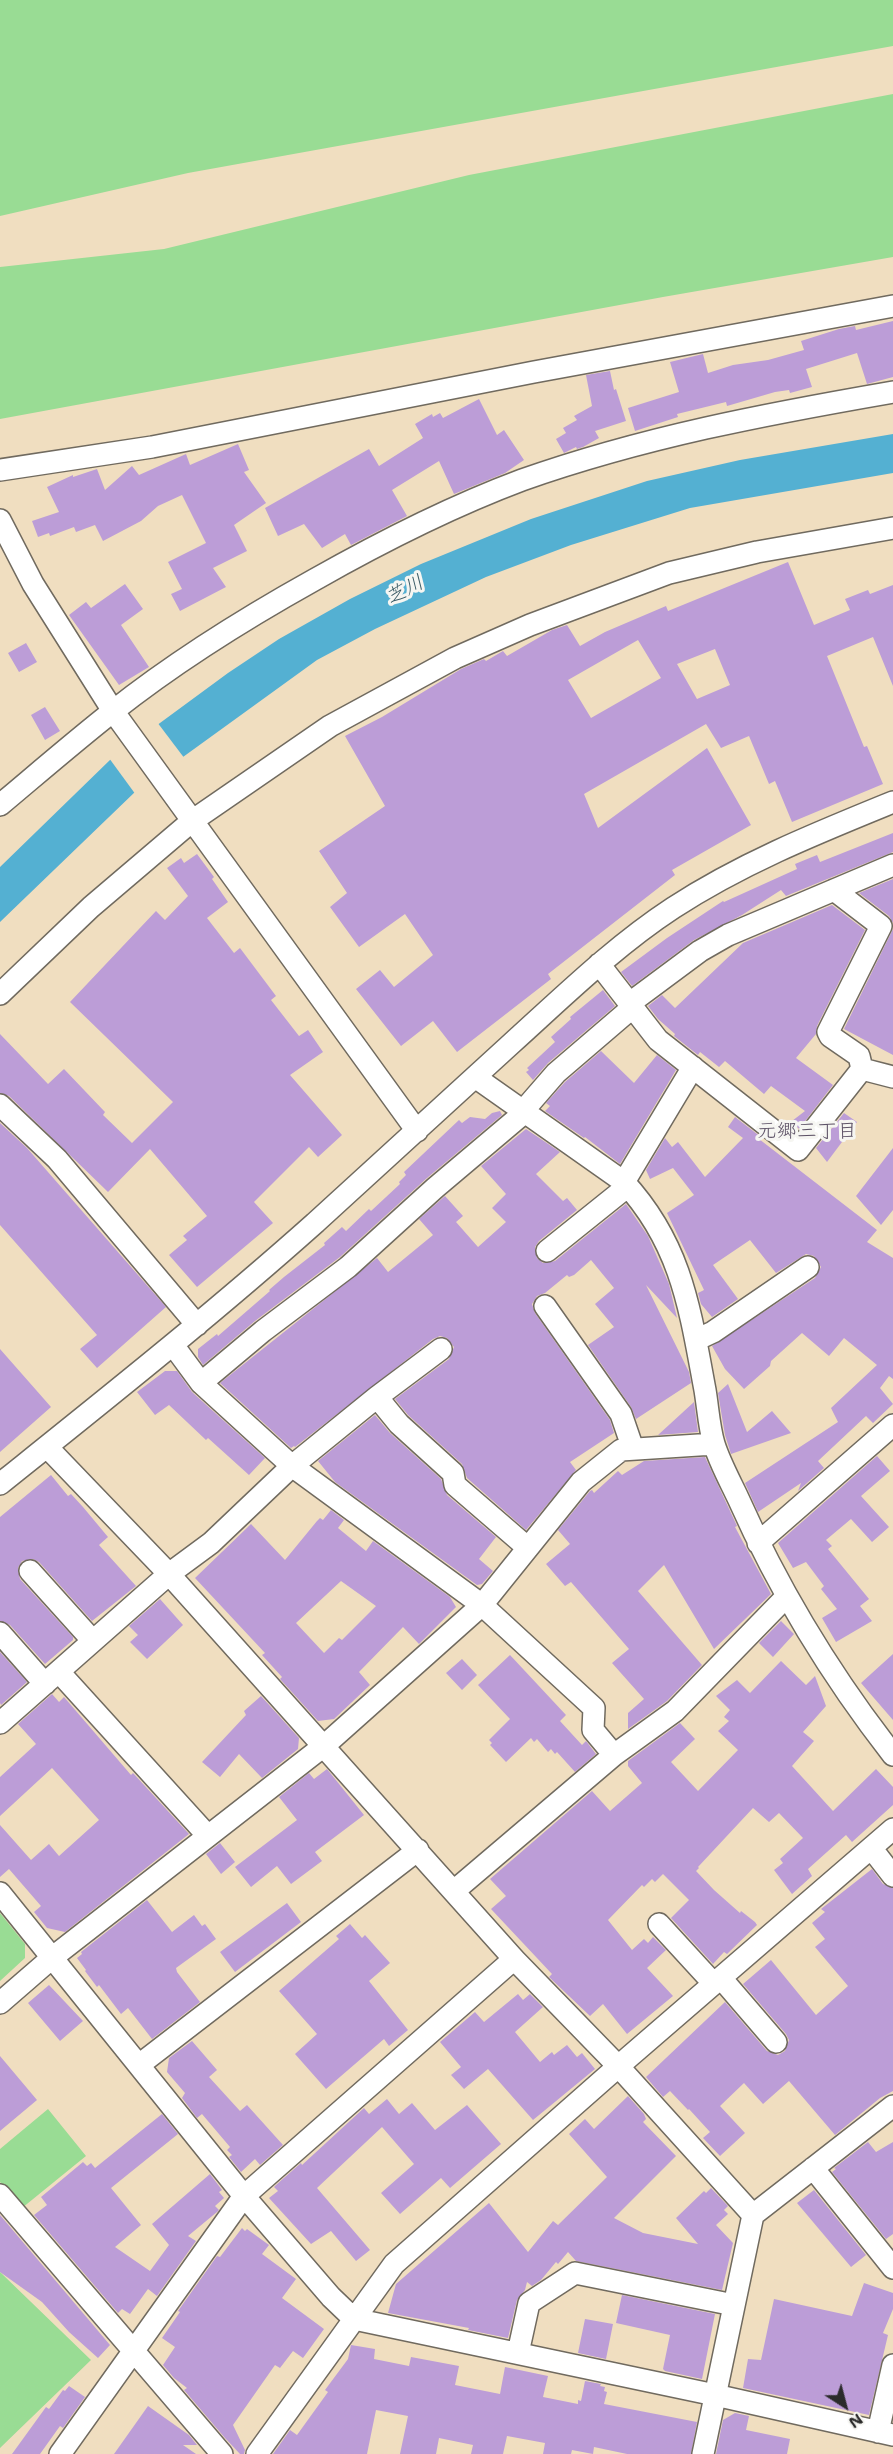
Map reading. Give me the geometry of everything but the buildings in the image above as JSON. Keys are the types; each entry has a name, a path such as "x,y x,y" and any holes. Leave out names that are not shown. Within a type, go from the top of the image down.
{"street":[{"path":"0,470 163,445 534,372 893,306"},
{"path":"0,805 117,718 177,664 268,606 352,558 441,513 522,481 606,453 683,432 893,392"},
{"path":"0,520 33,584 117,718 417,1131"},
{"path":"0,994 187,813 330,726 455,658 530,625 669,573 757,552 893,528"},
{"path":"0,1484 197,1325 417,1131 599,964 671,910 714,883 780,849 893,802"},
{"path":"201,1383 263,1331 348,1267 524,1111 556,1073 631,1005 700,951 728,935 893,865"},
{"path":"834,890 881,926 828,1032 830,1036 859,1056 862,1069"},
{"path":"599,964 658,1040 798,1150 862,1069"},
{"path":"548,1251 626,1184 693,1067"},
{"path":"862,1069 893,1077"},
{"path":"475,1077 626,1184 639,1197 666,1238 687,1294 714,1444 758,1544 787,1596 857,1709 893,1755"},
{"path":"0,1105 57,1159 197,1325"},
{"path":"696,1340 712,1332 808,1267"},
{"path":"545,1306 621,1414 633,1449"},
{"path":"173,1345 201,1383 292,1466 482,1605 594,1708 593,1730 614,1755"},
{"path":"0,1723 170,1574 211,1543 292,1466 441,1349"},
{"path":"377,1397 399,1424 453,1473 455,1485 528,1548"},
{"path":"758,1544 893,1425"},
{"path":"0,2003 53,1958 324,1745 482,1605 581,1482 621,1450 714,1444"},
{"path":"47,1447 170,1574 514,1959 618,2066 753,2215"},
{"path":"30,1571 93,1641"},
{"path":"454,1891 614,1755 675,1711 787,1596"},
{"path":"0,1633 52,1678 208,1836"},
{"path":"257,2454 394,2265 618,2066 872,1850 893,1829"},
{"path":"139,2065 418,1850"},
{"path":"872,1850 893,1876"},
{"path":"0,1893 244,2196 331,2297 354,2319 715,2395 886,2434 893,2366"},
{"path":"659,1924 776,2042"},
{"path":"60,2454 244,2196 514,1959"},
{"path":"703,2454 753,2215 893,2106"},
{"path":"813,2168 893,2268"},
{"path":"0,2195 222,2454"},
{"path":"518,2353 529,2303 574,2273 734,2305"}],"green space":[{"path":"0,0 893,0 893,46 188,173 0,216"},
{"path":"893,94 893,257 0,419 0,267 164,249 469,175"},
{"path":"0,1913 25,1944 25,1958 0,1981"},
{"path":"48,2109 86,2156 22,2208 0,2182 0,2149"},
{"path":"0,2272 91,2360 0,2448"}],"water":[{"name":"芝川","path":"893,434 893,473 690,508 571,545 486,577 375,629 317,660 136,791 0,922 0,867 111,759 228,673 279,639 350,599 421,564 531,519 647,481 740,460"}],"pier":[{"path":"157,722 185,759 136,795 109,758"}],"district":[{"name":"元郷三丁目","path":"807,1132"}]}
